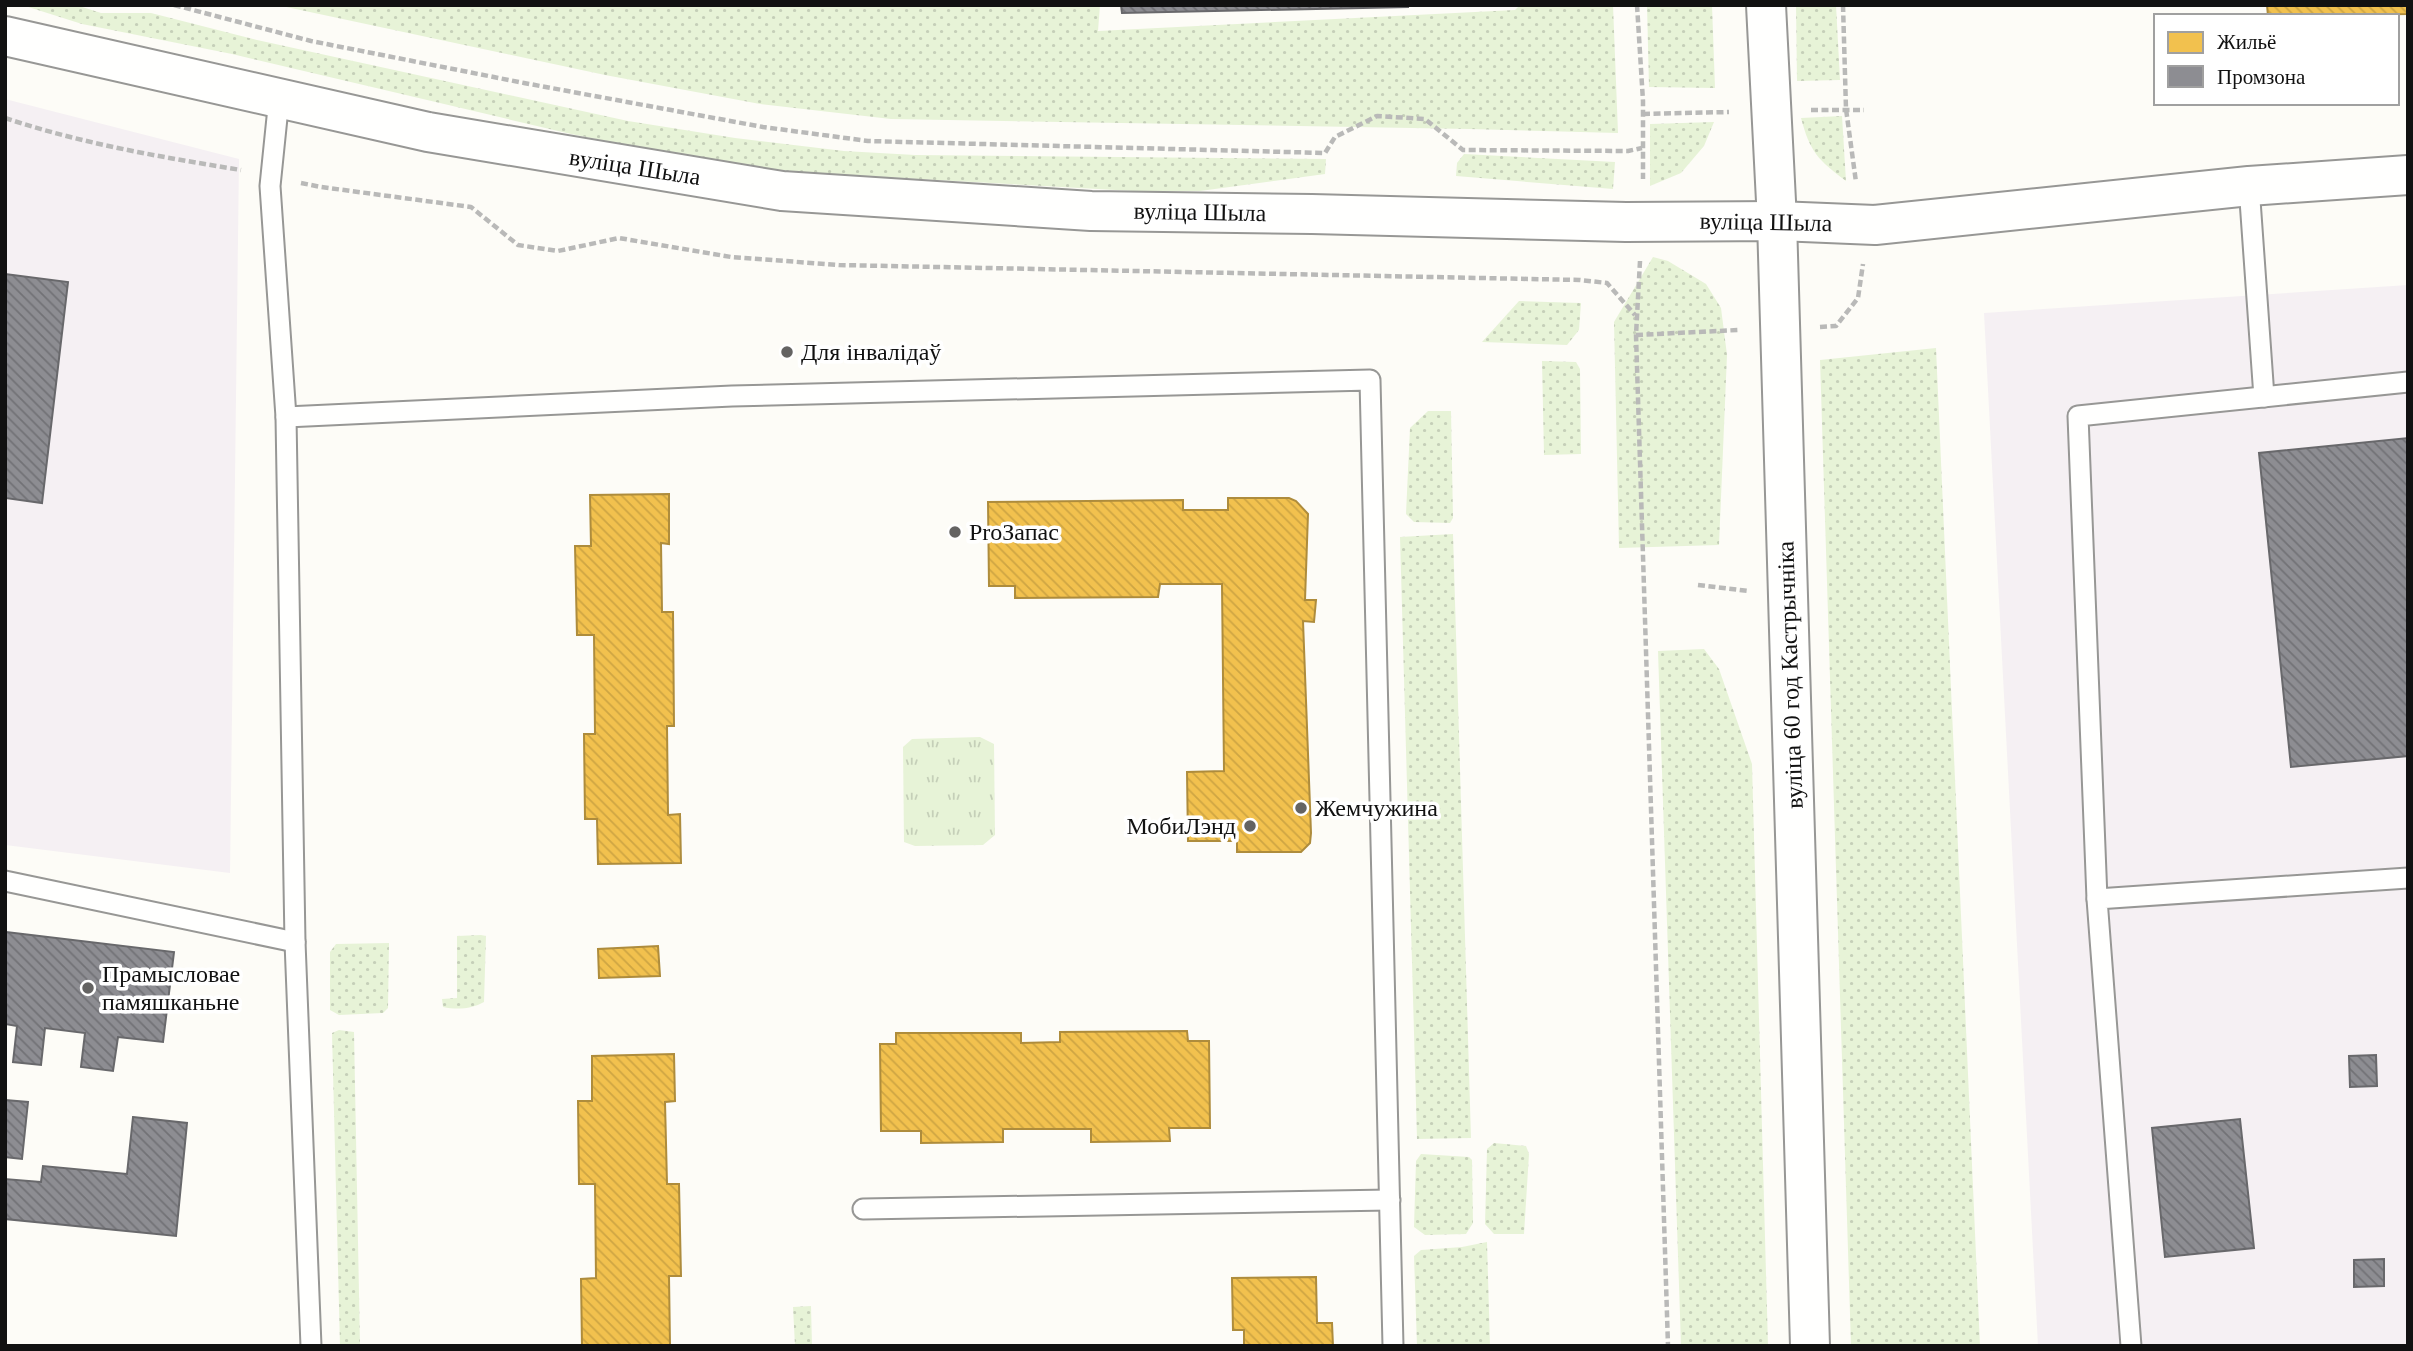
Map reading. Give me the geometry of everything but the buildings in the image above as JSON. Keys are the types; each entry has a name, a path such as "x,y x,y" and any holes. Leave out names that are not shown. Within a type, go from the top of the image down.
{"street":[{"name":"вуліца 60 год Кастрычніка","path":"1766,5 1777,221 1810,1346"},
{"name":"вуліца Шыла","path":"5,36 428,132 782,191 1091,211 1626,222 1777,221 1875,225 2249,186 2408,175"}],"lane":[{"path":"279,98 270,187 286,417 295,942 310,1346"},
{"path":"2249,186 2264,397"},
{"path":"286,417 732,396 1370,380 1394,1346"},
{"path":"2131,1346 2097,899 2078,416 2408,382"},
{"path":"2097,899 2408,878"},
{"path":"5,881 295,942"},
{"path":"863,1209 1390,1200"}],"path":[{"path":"174,5 310,41 763,127 868,141 1325,153 1335,137 1377,116 1425,119 1463,150 1628,151 1642,148"},
{"path":"1637,5 1643,102 1643,221 1636,335 1668,1346"},
{"path":"1843,5 1846,109 1863,270"},
{"path":"1846,109 1864,110"}],"shaded area":[{"path":"5,99 239,159 230,873 5,845"},
{"path":"2408,285 2408,1346 2038,1346 1984,313"}],"green space":[{"path":"22,5 76,5 101,13 151,13 257,40 628,121 735,138 844,151 915,155 1326,159 1325,174 1200,191 1134,191 792,172 682,156 571,134 232,54 82,24"},
{"path":"277,5 1100,5 1098,31 1515,10 1520,5 1613,5 1618,133 891,119 760,104 605,75"},
{"path":"1647,5 1712,5 1715,88 1649,87"},
{"path":"1796,5 1836,5 1840,80 1797,81"},
{"path":"1842,116 1846,181 1816,154 1801,118"},
{"path":"1714,122 1704,146 1681,173 1650,186 1650,124"},
{"path":"1464,154 1615,162 1613,189 1456,176 1457,163"},
{"path":"1653,257 1668,261 1706,284 1721,308 1727,355 1719,545 1619,548 1614,322"},
{"path":"1519,301 1581,303 1579,330 1567,345 1482,342"},
{"path":"1936,348 1980,1346 1851,1346 1820,360"},
{"path":"1542,361 1576,362 1580,369 1581,454 1544,455"},
{"path":"1428,411 1451,411 1453,518 1450,523 1414,522 1406,514 1410,428"},
{"path":"1453,534 1471,1138 1417,1139 1400,537"},
{"path":"1704,649 1719,669 1752,764 1768,1346 1681,1346 1658,651"},
{"path":"980,737 994,744 995,835 983,845 915,846 904,842 903,747 912,739"},
{"path":"457,936 486,936 484,1002 464,1008 443,1007 442,999 457,998"},
{"path":"389,943 388,1008 383,1013 339,1015 330,1010 330,952 336,944"},
{"path":"339,1030 354,1032 360,1346 340,1346 332,1033"},
{"path":"1494,1143 1526,1146 1529,1154 1524,1234 1494,1234 1485,1224 1487,1149"},
{"path":"1421,1154 1469,1157 1472,1160 1473,1223 1466,1234 1425,1235 1414,1227 1416,1161"},
{"path":"1487,1242 1490,1346 1417,1346 1414,1256 1421,1250"},
{"path":"811,1306 812,1346 795,1346 793,1307"}],"place":[{"name":"Для інвалідаў","path":"787,352"},
{"name":"ProЗапас","path":"955,532"},
{"name":"Жемчужина","path":"1301,808"},
{"name":"МобиЛэнд","path":"1250,826"},
{"name":"Прамысловае памяшканьне","path":"88,988"}]}
